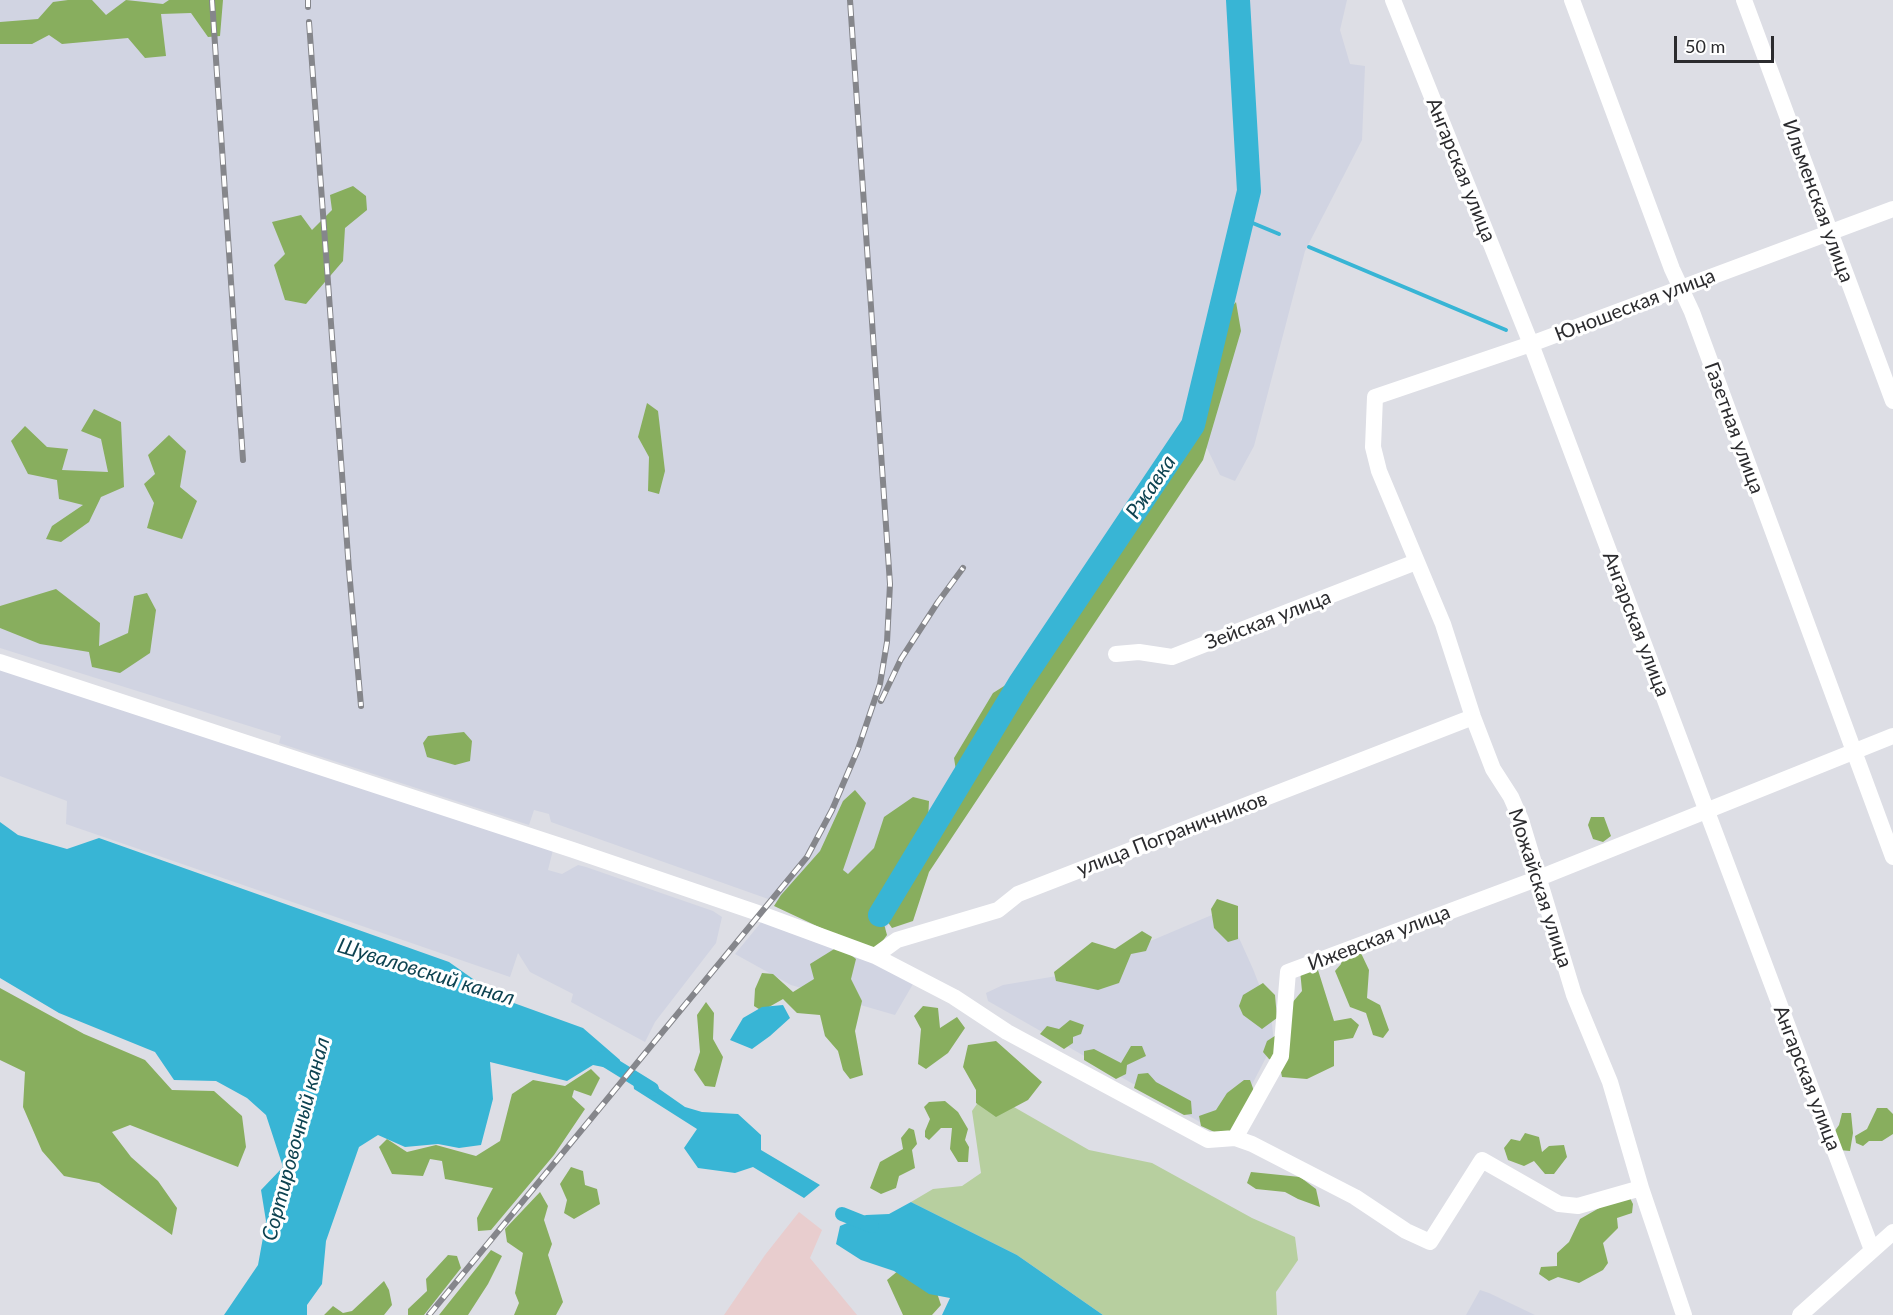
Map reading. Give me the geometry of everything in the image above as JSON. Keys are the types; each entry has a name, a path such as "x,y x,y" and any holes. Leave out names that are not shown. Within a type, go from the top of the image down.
{"street":[{"name":"Ангарская улица","path":"1393,0 1531,344 1872,1250"},
{"name":"Газетная улица","path":"1572,0 1622,137 1680,287 1692,312 1893,857"},
{"name":"Ильменская улица","path":"1744,0 1893,401"},
{"name":"Юношеская улица","path":"1375,397 1531,344 1893,209"},
{"name":"Можайская улица","path":"1375,397 1373,447 1379,471 1443,624 1473,717 1493,769 1511,797 1521,820 1574,995 1610,1082 1641,1188 1684,1315"},
{"name":"Зейская улица","path":"1116,654 1139,652 1172,657 1416,562"},
{"path":"0,662 573,850 761,914 875,956 954,997 1007,1032 1208,1140 1235,1138 1252,1144 1355,1197 1406,1231 1430,1242 1482,1160 1559,1204 1578,1206 1641,1188"},
{"name":"улица Пограничников","path":"875,956 897,940 998,910 1018,894 1473,717"},
{"name":"Ижевская улица","path":"1235,1138 1281,1056 1288,972 1539,878 1893,736"},
{"path":"1800,1315 1893,1233"}],"shaded area":[{"path":"0,0 1347,0 1340,30 1350,64 1365,66 1362,140 1305,251 1254,446 1235,481 1220,475 1206,446 1018,726 877,942 771,900 551,822 549,814 534,810 529,825 279,743 281,736 0,648"},
{"path":"0,667 553,850 548,870 562,874 578,865 713,911 722,917 716,943 655,1022 645,1042 571,1002 573,994 530,972 518,953 510,977 66,824 67,801 0,776"},
{"path":"1226,909 1271,1015 1274,1042 1230,1127 1219,1133 988,1001 986,993 1003,985 1075,973"},
{"path":"763,920 876,961 913,984 895,1015 791,985 735,954"},
{"path":"799,1212 822,1230 810,1258 857,1315 724,1315 765,1255"},
{"path":"1480,1290 1489,1293 1535,1315 1466,1315"}],"green space":[{"path":"92,0 106,15 126,0 163,4 169,0 223,0 220,36 208,37 191,13 161,14 166,56 145,58 128,38 62,44 49,35 32,44 0,44 0,22 38,19 53,2"},
{"path":"353,186 366,196 367,210 345,228 343,261 306,304 285,300 274,265 285,254 272,222 301,215 312,230 332,210 330,195"},
{"path":"1236,302 1241,331 1203,460 929,872 913,921 892,928 884,917 883,899 958,783 954,758 993,693 1028,671 1132,516 1196,433 1219,322"},
{"path":"647,403 658,411 665,471 659,494 648,491 649,457 638,437"},
{"path":"94,409 121,422 124,487 101,497 89,522 61,542 46,539 52,526 83,505 59,499 57,480 28,474 11,441 25,426 47,447 68,449 62,470 108,472 101,439 81,431"},
{"path":"169,435 186,451 180,487 197,501 182,539 147,528 154,503 144,484 155,474 148,455"},
{"path":"56,589 100,623 99,646 128,633 134,596 147,593 156,610 150,653 120,673 92,667 89,652 40,644 0,628 0,606"},
{"path":"464,732 472,741 470,761 455,765 427,757 423,743 428,736"},
{"path":"855,790 866,803 843,870 848,874 874,848 884,817 913,797 929,801 928,821 878,902 887,935 879,946 866,949 774,906 820,851 843,801"},
{"path":"1591,817 1604,817 1611,836 1603,842 1593,839 1588,825"},
{"path":"1217,899 1238,906 1238,939 1228,942 1214,928 1211,909"},
{"path":"1142,931 1152,937 1146,951 1131,954 1119,983 1098,990 1056,981 1054,972 1092,942 1115,949"},
{"path":"839,946 856,959 851,979 862,1001 855,1031 863,1075 850,1079 843,1070 838,1051 825,1036 820,1015 797,1013 783,999 762,1011 754,1006 755,989 762,973 773,974 793,992 814,979 810,964"},
{"path":"1360,951 1369,970 1367,998 1380,1005 1389,1030 1383,1038 1373,1035 1366,1013 1350,1007 1335,971 1341,964 1342,954"},
{"path":"1300,970 1318,970 1334,1021 1351,1018 1359,1025 1353,1038 1334,1041 1334,1066 1307,1079 1282,1077 1279,1062 1269,1059 1263,1052 1267,1041 1284,1030 1287,1009 1302,991"},
{"path":"1263,983 1275,995 1277,1018 1262,1029 1243,1015 1239,1006 1243,995"},
{"path":"0,988 84,1034 145,1060 172,1090 214,1091 242,1116 246,1147 238,1167 130,1125 112,1132 131,1157 158,1181 177,1208 172,1235 99,1183 64,1176 42,1151 23,1107 25,1072 0,1060"},
{"path":"706,1002 714,1013 713,1039 723,1057 715,1087 705,1086 694,1070 700,1052 697,1015"},
{"path":"923,1006 938,1008 940,1028 957,1017 965,1028 948,1053 926,1069 918,1064 921,1029 914,1016"},
{"path":"1070,1020 1084,1025 1081,1034 1073,1037 1073,1043 1064,1049 1040,1034 1047,1026 1059,1029"},
{"path":"996,1041 1042,1082 1028,1100 996,1117 976,1103 976,1090 963,1067 968,1045"},
{"path":"1131,1046 1142,1046 1146,1056 1127,1065 1126,1074 1116,1079 1084,1060 1084,1051 1094,1049 1121,1063"},
{"path":"591,1069 600,1078 591,1096 574,1090 572,1097 585,1109 554,1155 491,1230 478,1231 477,1218 493,1188 445,1179 442,1161 430,1159 423,1176 392,1174 379,1147 387,1139 407,1152 436,1145 476,1156 500,1141 512,1094 533,1080 565,1086"},
{"path":"1148,1073 1156,1082 1191,1101 1192,1114 1184,1115 1134,1088 1138,1074"},
{"path":"1244,1080 1250,1080 1254,1091 1232,1130 1221,1135 1201,1126 1199,1116 1216,1110 1227,1093"},
{"path":"986,1091 1089,1150 1152,1163 1252,1218 1295,1237 1298,1260 1276,1292 1277,1315 1103,1315 1017,1255 911,1202 933,1189 962,1186 981,1173 972,1111"},
{"path":"945,1101 958,1112 968,1129 965,1140 969,1147 968,1162 958,1162 950,1149 952,1128 941,1128 929,1140 925,1137 930,1119 924,1107 929,1102"},
{"path":"1877,1108 1887,1108 1893,1114 1893,1134 1882,1141 1869,1141 1863,1146 1856,1143 1855,1136 1867,1129"},
{"path":"1842,1113 1851,1113 1853,1133 1850,1151 1839,1150 1832,1135 1839,1125"},
{"path":"909,1128 914,1130 917,1144 912,1150 915,1168 899,1176 896,1188 881,1194 870,1188 880,1162 903,1149 901,1138"},
{"path":"1525,1133 1539,1137 1542,1152 1549,1146 1564,1145 1567,1157 1554,1174 1545,1174 1534,1161 1524,1166 1508,1160 1504,1148 1511,1139 1520,1141"},
{"path":"571,1167 583,1171 585,1185 597,1189 600,1204 574,1219 564,1213 567,1200 560,1184"},
{"path":"1251,1172 1300,1177 1316,1189 1320,1207 1285,1192 1256,1189 1247,1183"},
{"path":"540,1192 548,1206 544,1220 552,1244 548,1255 563,1302 556,1315 514,1315 519,1303 515,1293 523,1253 507,1242 505,1229"},
{"path":"1630,1198 1633,1204 1632,1213 1617,1218 1618,1228 1603,1243 1608,1263 1603,1270 1579,1283 1558,1277 1549,1281 1539,1274 1541,1267 1557,1266 1557,1253 1569,1242 1580,1219 1615,1199"},
{"path":"491,1250 502,1256 488,1284 468,1315 439,1315"},
{"path":"448,1255 457,1256 461,1268 424,1315 408,1315 408,1309 427,1291 426,1279"},
{"path":"899,1270 936,1290 941,1305 932,1315 903,1315 887,1280"},
{"path":"384,1281 389,1290 392,1305 384,1315 324,1315 333,1306 343,1313 352,1311"}],"water":[{"name":"Сортировочный канал","path":"0,822 18,835 67,849 99,838 449,962 500,998 583,1028 620,1060 618,1070 593,1065 567,1081 490,1062 493,1099 481,1145 459,1148 438,1144 405,1147 378,1135 359,1147 326,1241 322,1284 307,1305 307,1315 224,1315 258,1265 266,1221 261,1190 283,1167 266,1115 247,1098 216,1081 174,1080 155,1052 59,1013 0,978"},
{"path":"783,1005 790,1018 752,1049 730,1040 743,1018 762,1007"},
{"path":"645,1079 685,1107 702,1112 738,1114 761,1135 761,1150 820,1185 804,1198 753,1167 735,1173 698,1168 684,1148 697,1129 634,1089 633,1080"},
{"path":"911,1202 1017,1255 1103,1315 942,1315 950,1298 929,1294 894,1271 861,1260 836,1244 840,1226 866,1215 889,1214"}],"waterway":[{"name":"Ржавка","path":"880,915 1020,683 1193,425 1249,191 1238,0"},
{"path":"1243,219 1279,234"},
{"path":"1309,247 1506,330"},
{"name":"Шуваловский канал","path":"602,1058 652,1089"},
{"name":"Шуваловский канал","path":"842,1214 872,1226"}],"railway":[{"path":"212,0 243,460"},
{"path":"308,0 308,7"},
{"path":"429,1315 807,857 832,810 858,749 880,684 887,642 890,584 850,0"},
{"path":"309,22 361,706"},
{"path":"881,701 901,659 963,568"}]}
